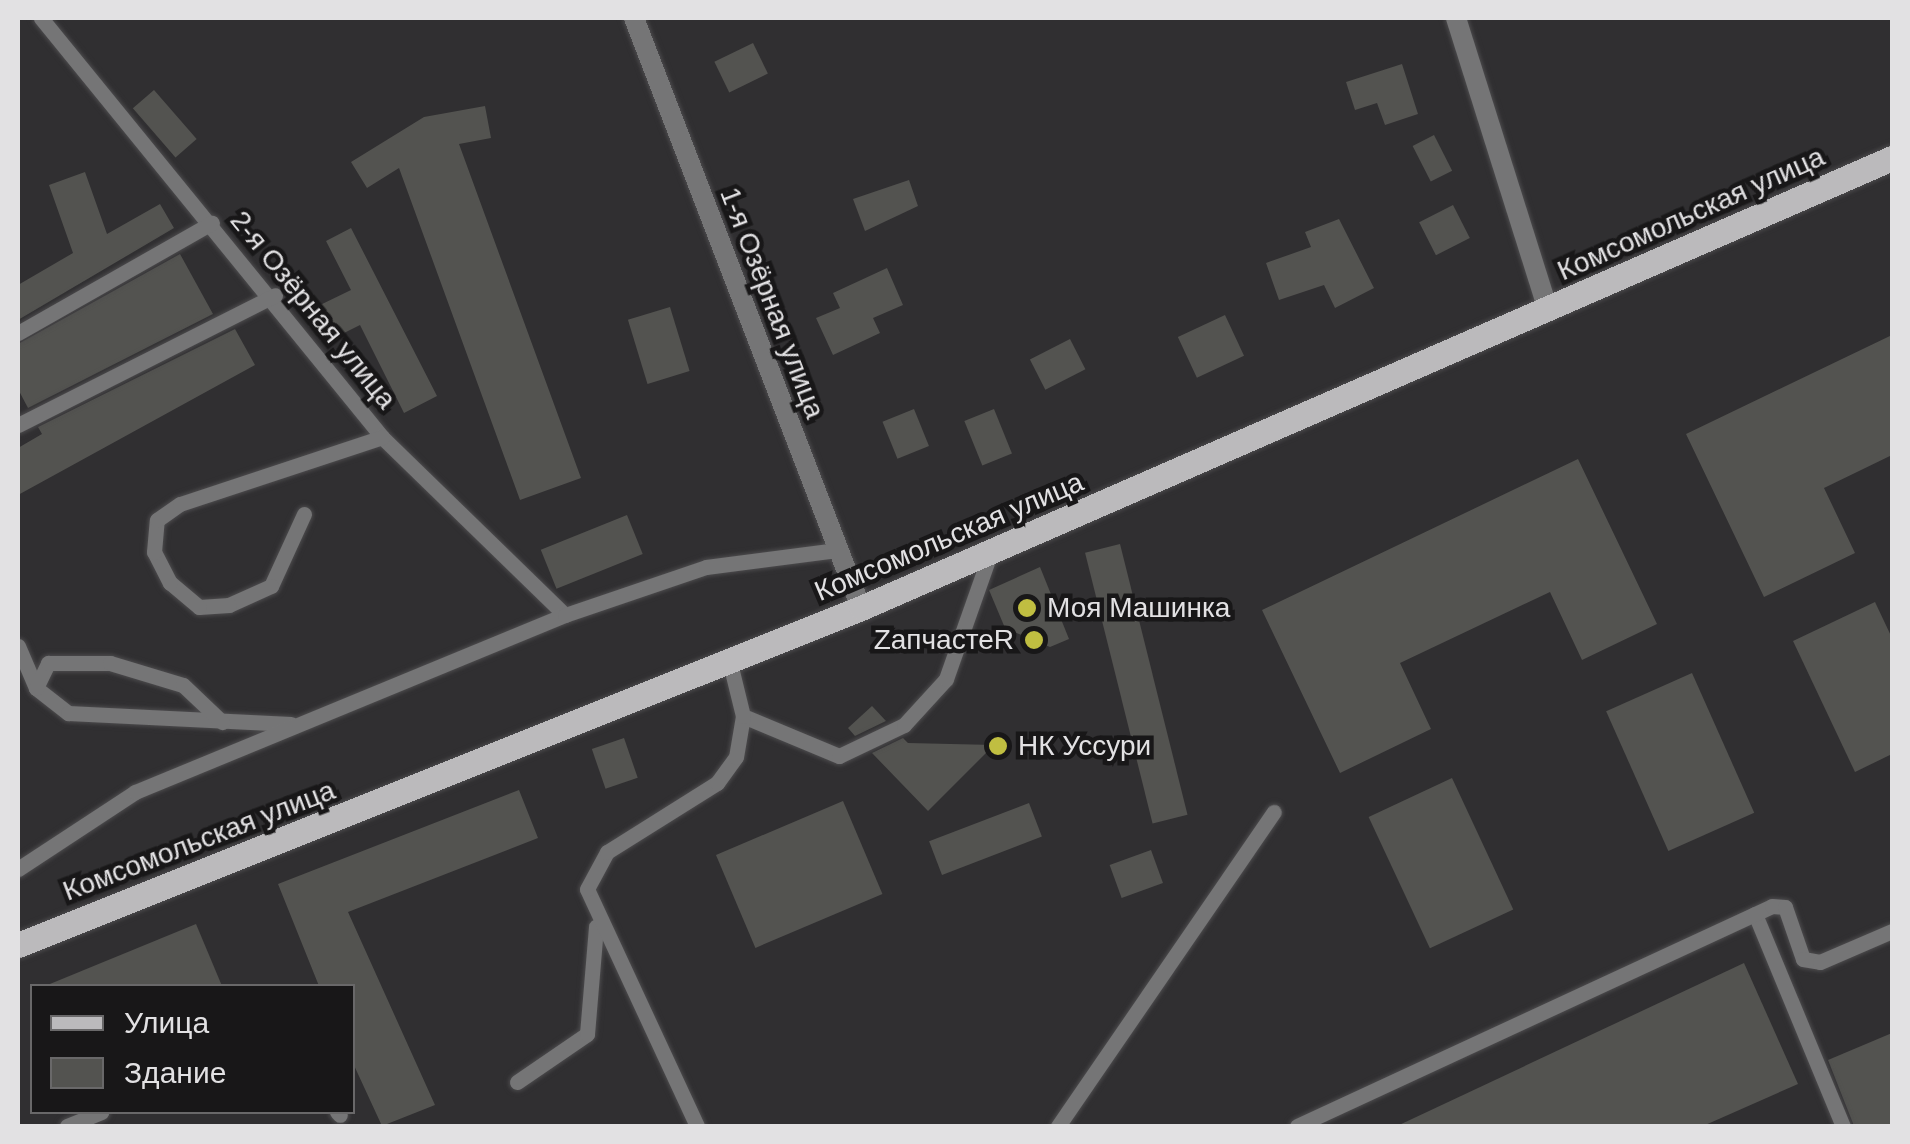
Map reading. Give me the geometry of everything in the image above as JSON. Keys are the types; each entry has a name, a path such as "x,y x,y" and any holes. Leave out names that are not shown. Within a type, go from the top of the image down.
{"main road":[{"name":"Комсомольская улица","path":"18,945 730,662 990,554 1892,158"}],"street":[{"name":"1-я Озёрная улица","path":"634,18 861,608"},
{"path":"1456,18 1548,310"}],"lane":[{"name":"2-я Озёрная улица","path":"41,18 276,295 382,437 565,614"},
{"path":"18,332 212,222"},
{"path":"18,425 276,295"},
{"path":"304,514 272,586 229,605 199,606 170,584 154,552 157,520 180,504 382,437"},
{"path":"18,868 135,792 565,614 706,567 837,550"},
{"path":"743,716 838,756 904,725 946,679 990,554"},
{"path":"18,646 36,688 90,718 300,724"},
{"path":"517,1082 587,1034 596,922 592,866 717,783 736,756 743,716 730,662"},
{"path":"36,688 48,663 110,663 182,685 222,722"},
{"path":"1058,1126 1274,812"},
{"path":"1298,1126 1755,914 1784,908 1803,959 1820,962 1892,931"},
{"path":"1755,914 1843,1126"},
{"path":"596,922 698,1126"},
{"path":"67,1126 96,1114"}],"building":[{"path":"753,43 768,74 729,92 714,62"},
{"path":"1402,64 1418,114 1385,125 1377,103 1355,110 1346,82"},
{"path":"154,90 197,139 176,157 133,108"},
{"path":"485,106 491,138 459,144 581,478 520,500 399,168 367,188 351,162 424,117"},
{"path":"1434,135 1452,171 1431,182 1413,146"},
{"path":"85,172 107,234 160,204 174,228 18,320 18,285 73,253 49,185"},
{"path":"909,180 918,206 865,231 853,199"},
{"path":"1453,205 1470,238 1436,255 1419,222"},
{"path":"1339,219 1374,288 1335,308 1324,285 1279,300 1266,263 1311,247 1305,232"},
{"path":"351,228 437,396 404,413 360,325 334,338 318,306 351,290 326,241"},
{"path":"180,254 213,314 28,408 18,389 18,344"},
{"path":"887,268 903,305 873,318 880,333 833,355 816,318 840,308 833,293"},
{"path":"670,307 690,371 648,384 628,320"},
{"path":"1225,315 1244,356 1197,378 1178,337"},
{"path":"235,329 255,365 18,495 18,448 42,434 38,427"},
{"path":"1892,335 1892,455 1824,488 1855,553 1764,597 1686,434"},
{"path":"1070,339 1085,369 1045,390 1030,359"},
{"path":"914,409 929,446 897,459 882,422"},
{"path":"994,409 1012,454 982,465 964,421"},
{"path":"1578,459 1657,624 1582,660 1550,592 1400,663 1431,729 1340,773 1262,610"},
{"path":"627,515 643,554 557,589 541,550"},
{"path":"1120,544 1187,815 1153,823 1085,553"},
{"name":"Моя Машинка","path":"1040,567 1069,639 1050,647 1005,628 989,590"},
{"path":"1875,602 1892,638 1892,754 1855,772 1793,641"},
{"path":"1692,673 1754,813 1668,851 1606,711"},
{"path":"872,706 886,721 855,736 848,728"},
{"path":"624,738 638,778 606,789 592,749"},
{"path":"903,738 908,743 994,745 928,811 872,753"},
{"path":"1452,778 1513,909 1430,948 1369,817"},
{"path":"519,790 538,838 348,912 435,1105 382,1126 355,1068 355,984 318,984 278,884"},
{"path":"843,801 882,894 755,948 716,855"},
{"path":"1029,803 1042,837 942,875 929,841"},
{"path":"1151,850 1163,883 1122,898 1110,865"},
{"path":"196,924 221,984 50,984"},
{"path":"1744,963 1798,1084 1703,1126 1397,1126"},
{"path":"1892,1033 1892,1126 1854,1126 1828,1060"}],"place":[{"name":"Моя Машинка","path":"1027,608"},
{"name":"ZапчастеR","path":"1034,640"},
{"name":"НК Уссури","path":"998,746"}]}
